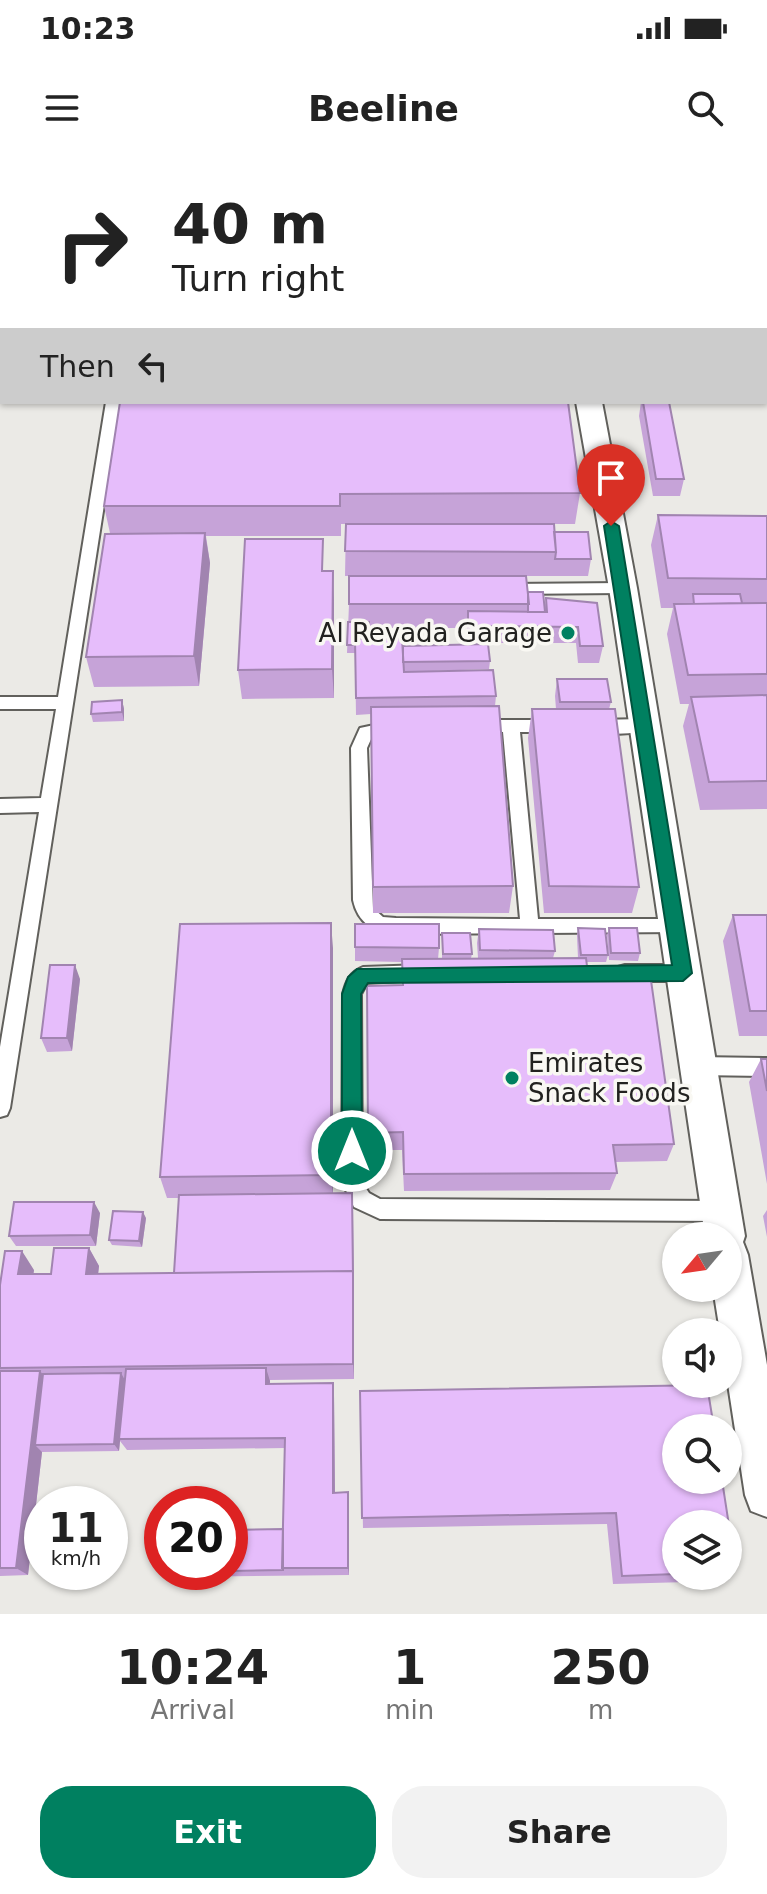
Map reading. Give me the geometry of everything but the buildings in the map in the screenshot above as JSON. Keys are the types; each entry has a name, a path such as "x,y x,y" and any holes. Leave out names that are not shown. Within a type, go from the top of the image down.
{"street":[{"path":"589,404 623,588 723,1222"},
{"path":"736,1302 767,1495"}],"lane":[{"path":"0,1108 113,404"},
{"path":"485,589 623,588"},
{"path":"0,703 65,703"},
{"path":"465,726 644,725"},
{"path":"511,726 530,926"},
{"path":"419,727 377,727 360,739 364,911 383,926 676,927"},
{"path":"0,806 48,805"},
{"path":"452,973 376,973 363,975 355,983 352,994 352,1182 356,1196 366,1205 380,1209 677,1222"},
{"path":"606,973 683,973"},
{"path":"697,1066 767,1067"}],"place":[{"name":"Al Reyada Garage","path":"568,633"},
{"name":"Emirates Snack Foods","path":"512,1078"}],"route":[{"path":"352,1151 352,994 355,983 363,975 683,973 611,526"}]}
